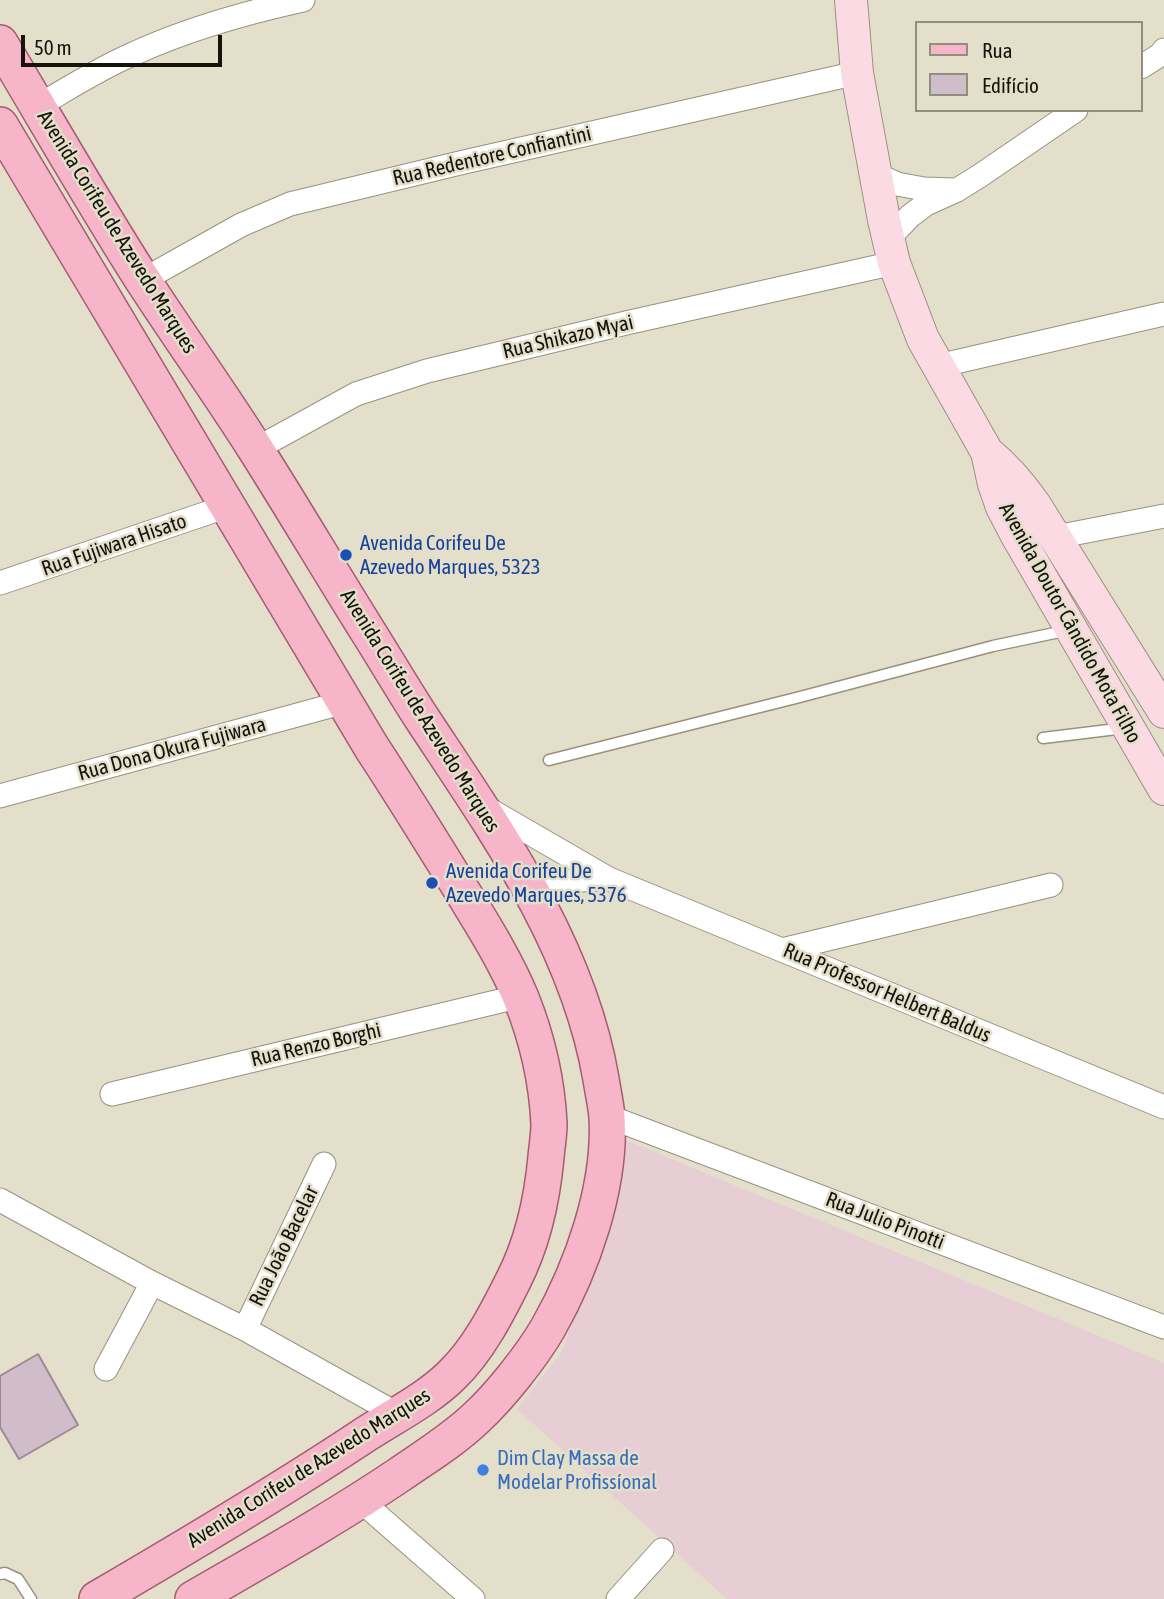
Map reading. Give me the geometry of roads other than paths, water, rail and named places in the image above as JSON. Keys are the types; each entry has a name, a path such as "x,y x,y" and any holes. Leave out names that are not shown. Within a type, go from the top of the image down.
{"main road":[{"name":"Avenida Doutor Cândido Mota Filho","path":"851,0 857,73 891,251 923,340 987,452 1002,507 1016,534 1164,789"},
{"name":"Avenida Corifeu de Azevedo Marques","path":"0,43 143,279 256,449 421,717 480,804 533,895 566,961 585,1010 607,1116 607,1152 588,1237 547,1330 516,1374 476,1418 429,1454 361,1501 193,1599"},
{"name":"Avenida Corifeu de Azevedo Marques","path":"0,125 345,702 502,957 534,1031 549,1125 545,1173 525,1258 480,1340 453,1375 419,1402 285,1487 97,1599"},
{"name":"Avenida Doutor Cândido Mota Filho","path":"987,452 1018,480 1164,712"}],"street":[{"path":"38,106 131,55 190,31 258,10 303,0"},
{"name":"Rua Redentore Confiantini","path":"143,279 241,225 290,204 857,73"},
{"path":"891,251 910,216 926,204 957,190 1073,112"},
{"path":"875,174 897,184 924,189 957,190"},
{"name":"Rua Shikazo Myai","path":"256,449 356,394 427,371 626,323 891,251"},
{"path":"938,366 1164,314"},
{"name":"Rua Fujiwara Hisato","path":"0,583 228,506"},
{"path":"1056,537 1164,516"},
{"name":"Rua Dona Okura Fujiwara","path":"0,796 345,702"},
{"name":"Rua Professor Helbert Baldus","path":"480,804 610,879 1164,1107"},
{"name":"Rua Professor Helbert Baldus","path":"533,895 562,882 610,879"},
{"path":"782,950 1051,885"},
{"name":"Rua Renzo Borghi","path":"112,1094 521,996"},
{"name":"Rua Julio Pinotti","path":"607,1116 1164,1327"},
{"name":"Rua João Bacelar","path":"245,1329 324,1164"},
{"name":"Rua João Bacelar","path":"0,1200 152,1283 245,1329 397,1414"},
{"path":"106,1369 152,1283"},
{"path":"361,1501 473,1599"},
{"path":"618,1599 662,1550"}],"lane":[{"path":"549,760 993,646 1072,629"},
{"path":"1043,738 1127,728"},
{"path":"0,1574 5,1573 18,1579 31,1599"}],"place":[{"name":"Avenida Corifeu De Azevedo Marques, 5323","path":"346,555"},
{"name":"Avenida Corifeu De Azevedo Marques, 5376","path":"432,883"},
{"name":"Dim Clay Massa de Modelar Profissíonal","path":"483,1470"}]}
